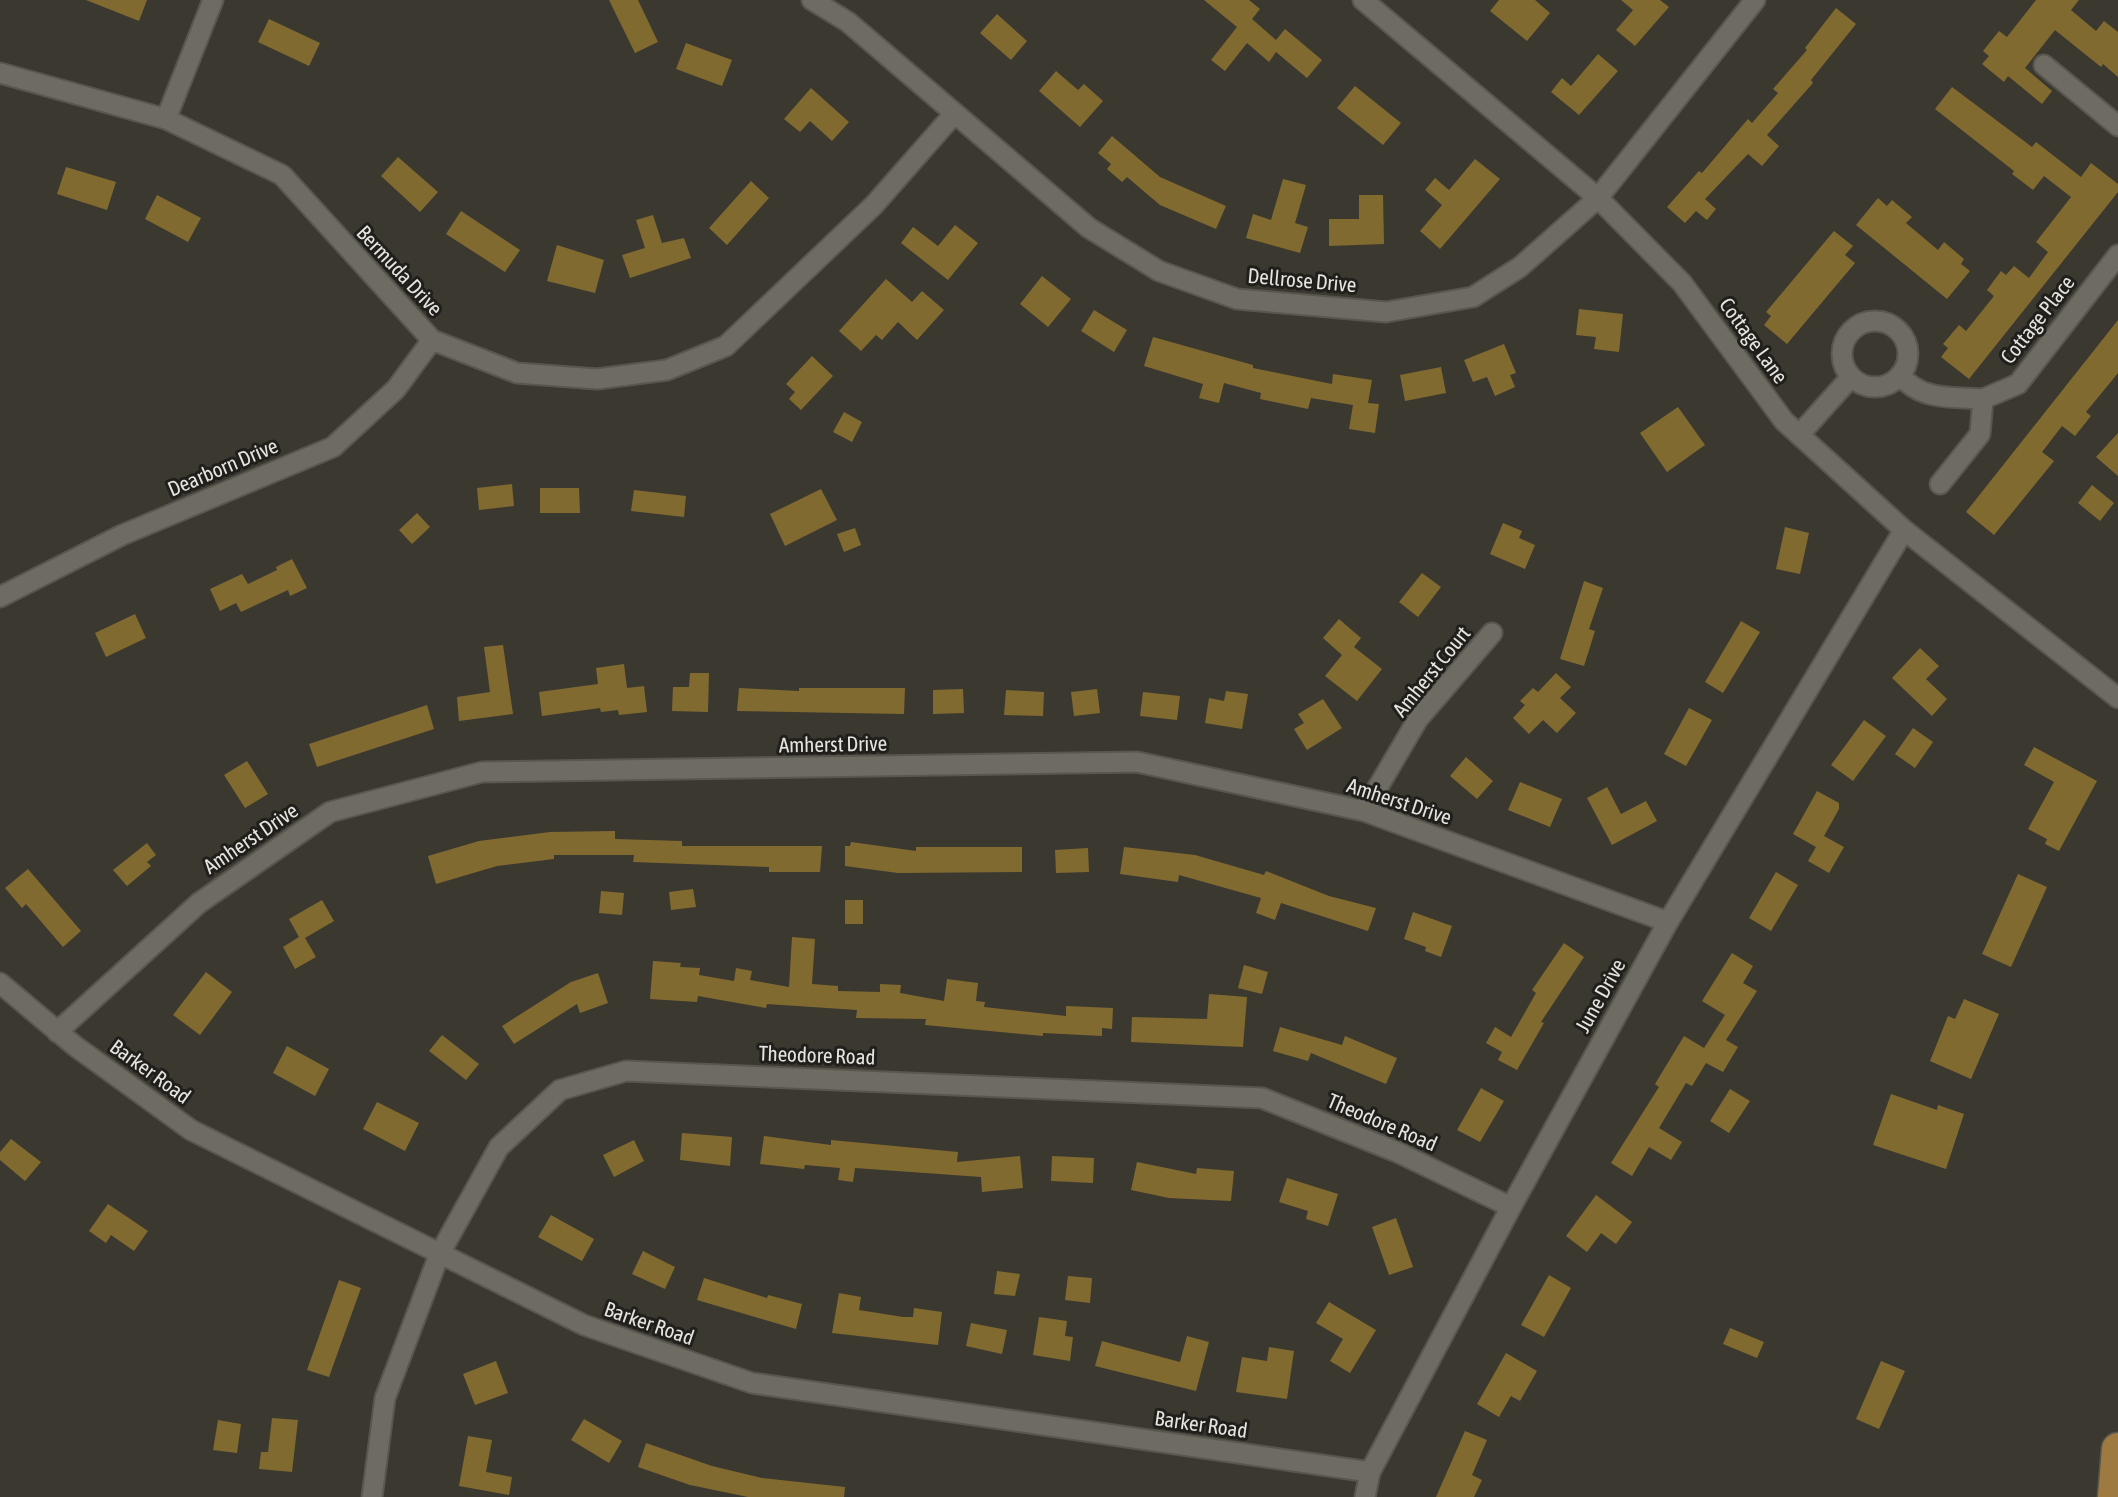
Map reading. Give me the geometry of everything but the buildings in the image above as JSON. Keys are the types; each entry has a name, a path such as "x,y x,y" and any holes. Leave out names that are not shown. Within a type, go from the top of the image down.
{"main road":[{"path":"2114,1497 2118,1449"}],"street":[{"path":"166,119 213,0"},
{"name":"Dellrose Drive","path":"812,0 848,22 1089,228 1159,271 1237,299 1386,312 1473,297 1520,267 1598,198 1755,0"},
{"name":"Cottage Lane","path":"1363,0 1598,198 1682,283 1784,421 1799,435 1904,530 2118,698"},
{"path":"2044,65 2118,126"},
{"name":"Bermuda Drive","path":"0,73 166,119 282,175 432,340 517,373 597,379 667,370 726,346 874,205 954,114"},
{"name":"Cottage Place","path":"1900,376 1911,388 1923,394 1983,399 2018,384 2118,255"},
{"path":"1874,321 1895,327 1907,345 1906,366 1900,376 1891,382 1870,387 1851,377 1842,357 1843,346 1854,328 1874,321"},
{"name":"Dearborn Drive","path":"0,597 122,535 333,447 396,389 432,340"},
{"path":"1799,435 1851,377"},
{"path":"1940,484 1980,434 1983,399"},
{"name":"June Drive","path":"1365,1497 1370,1472 1511,1207 1668,922 1904,530"},
{"name":"Amherst Court","path":"1364,811 1418,719 1492,633"},
{"name":"Amherst Drive","path":"57,1032 199,903 330,812 482,772 1137,762 1364,811 1668,922"},
{"name":"Barker Road","path":"0,983 57,1032 191,1130 584,1325 752,1383 1370,1472"},
{"name":"Theodore Road","path":"372,1497 385,1398 439,1255 499,1147 559,1090 626,1071 1262,1098 1397,1152 1511,1207"}]}
